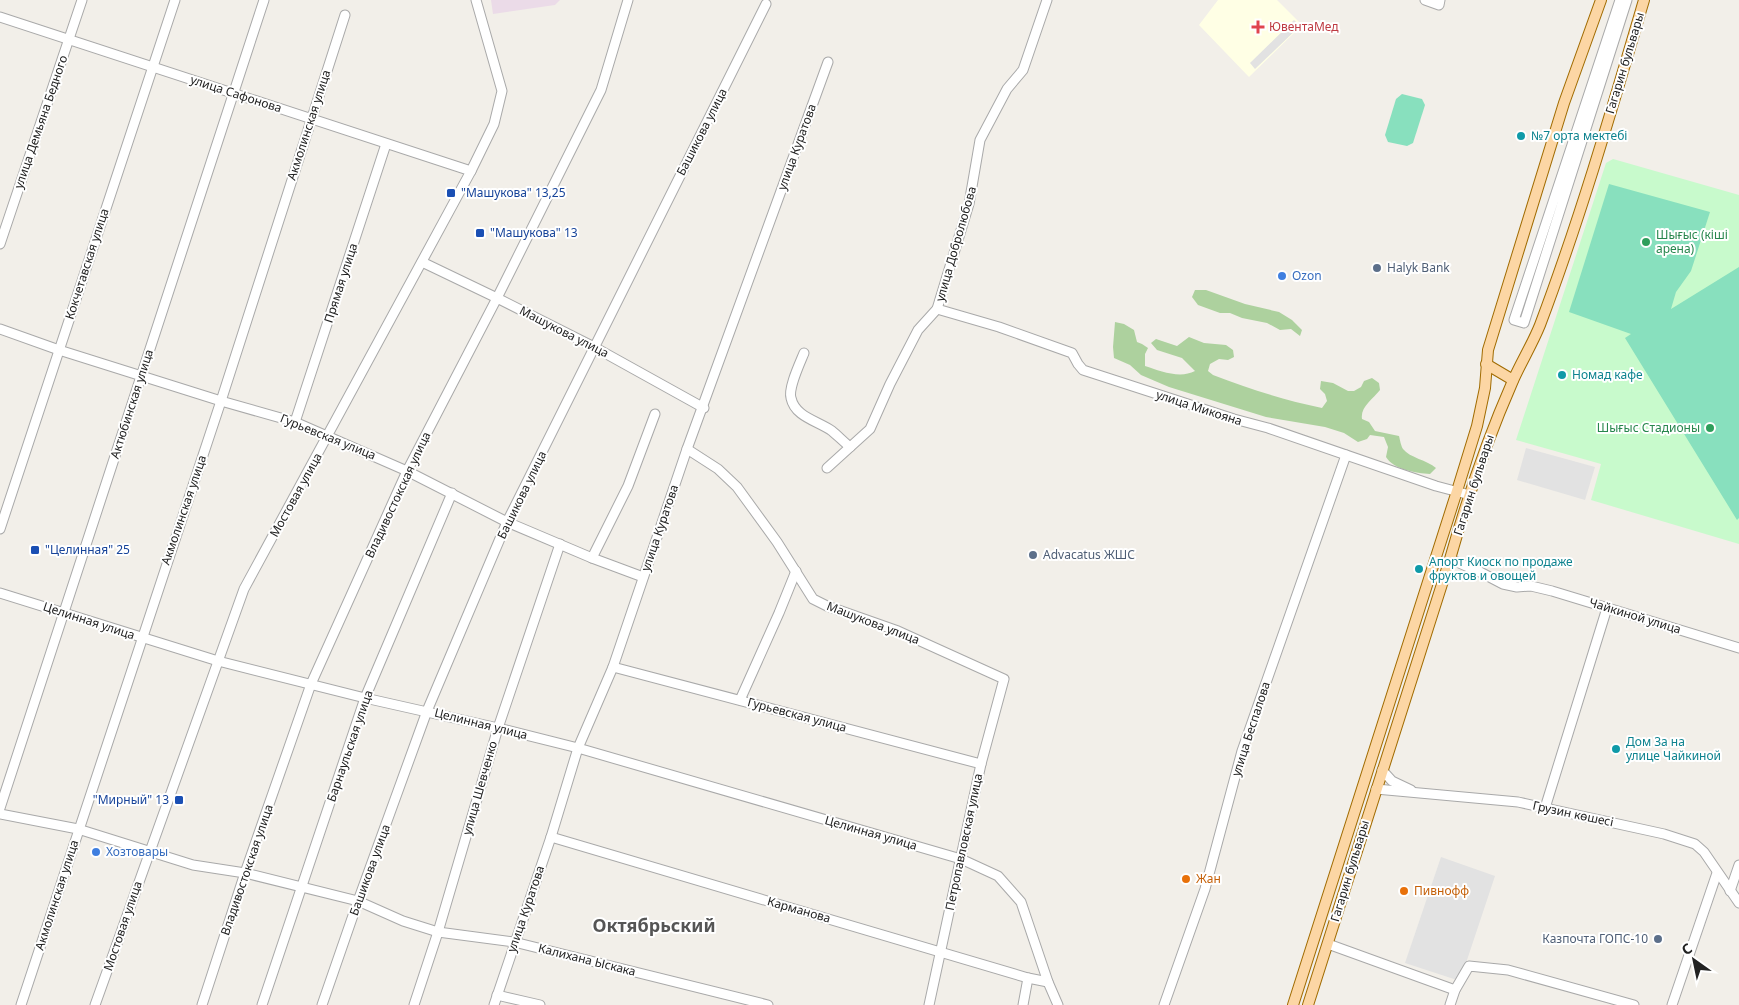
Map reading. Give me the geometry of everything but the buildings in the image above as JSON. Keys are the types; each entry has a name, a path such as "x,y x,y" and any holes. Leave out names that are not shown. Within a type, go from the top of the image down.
{"main road":[{"name":"Гагарин бульвары","path":"1293,1005 1364,787 1477,426 1485,388 1486,364 1490,343 1561,110 1600,0"},
{"name":"Гагарин бульвары","path":"1308,1005 1461,521 1492,430 1513,380 1539,327 1601,142 1644,0"},
{"path":"1486,364 1513,380"},
{"path":"1364,787 1376,789"}],"street":[{"name":"улица Демьяна Бедного","path":"0,244 82,0"},
{"name":"Кокчетавская улица","path":"0,529 175,0"},
{"name":"Актюбинская улица","path":"0,808 264,0"},
{"name":"Мостовая улица","path":"95,1005 244,589 471,171 494,124 502,90 476,0"},
{"name":"Владивостокская улица","path":"202,1005 245,873 311,684 407,471 497,298 601,90 628,0"},
{"name":"улица Добролюбова","path":"827,468 870,429 890,384 918,330 936,309 969,204 980,140 1007,89 1023,70 1048,0"},
{"path":"1425,0 1439,5 1440,0"},
{"path":"1620,0 1546,218 1514,320 1524,323 1628,0"},
{"name":"Башикова улица","path":"322,1005 427,711 507,522 766,4"},
{"name":"Акмолинская улица","path":"21,1005 141,637 221,401 345,15"},
{"name":"улица Сафонова","path":"0,17 471,171"},
{"name":"улица Куратова","path":"494,1005 551,837 578,748 613,667 760,246 828,62"},
{"name":"Прямая улица","path":"295,422 386,144"},
{"path":"1546,218 1556,221"},
{"name":"Машукова улица","path":"422,262 594,347 704,408"},
{"name":"улица Микояна","path":"936,309 999,327 1072,353 1083,370 1234,419 1268,428 1436,486 1470,495"},
{"name":"Гурьевская улица","path":"0,329 141,376 295,422 407,471 507,522 643,578"},
{"path":"804,353 790,396 796,408 807,417 831,430 850,447"},
{"path":"592,558 628,486 655,414"},
{"name":"Машукова улица","path":"688,449 718,469 737,487 761,518 813,599 827,606 898,631 1004,679"},
{"name":"улица Беспалова","path":"1164,1005 1205,889 1242,751 1346,455"},
{"name":"Барнаульская улица","path":"262,1005 365,698 452,494"},
{"name":"улица Шевченко","path":"414,1005 438,932 498,728 560,544"},
{"name":"Чайкиной улица","path":"1450,558 1503,584 1517,587 1530,586 1739,648"},
{"path":"740,700 780,613 796,571"},
{"name":"Целинная улица","path":"0,593 218,661 578,748 961,859 998,876 1021,902 1048,982 1058,1005"},
{"path":"1545,808 1607,608"},
{"name":"Гурьевская улица","path":"613,667 982,764"},
{"name":"Петропавловская улица","path":"929,1005 982,764 1004,679"},
{"path":"1382,770 1392,781 1418,793"},
{"name":"Грузин көшесі","path":"1376,789 1518,802 1664,834 1694,844 1704,852 1739,903"},
{"name":"Калихана Ыскака","path":"0,814 78,829 193,865 245,873 358,901 403,921 438,932 514,942 768,1005"},
{"name":"Карманова","path":"551,837 1028,978 1048,982"},
{"path":"1730,891 1739,864"},
{"path":"1672,1005 1717,873"},
{"path":"1328,944 1455,990"},
{"path":"1450,1005 1455,990 1470,966 1508,970 1621,1003 1634,1005"},
{"path":"1023,1005 1028,978"},
{"path":"497,995 540,1005"}],"shaded area":[{"path":"491,0 560,0 555,5 493,14"},
{"path":"1218,0 1277,0 1302,25 1249,77 1199,25"},
{"path":"1294,20 1300,26 1255,69 1250,63"},
{"path":"1526,448 1595,467 1585,500 1517,480"},
{"path":"1441,857 1495,876 1460,981 1405,963"}],"green space":[{"path":"1402,94 1422,99 1425,105 1413,143 1407,146 1388,142 1385,135 1396,99"},
{"path":"1613,159 1739,195 1739,544 1591,500 1601,464 1516,440 1606,163"},
{"path":"1609,184 1710,212 1691,271 1676,292 1671,309 1739,267 1739,518 1737,520 1625,338 1631,334 1569,312"},
{"path":"1195,290 1206,290 1245,304 1279,312 1292,320 1302,330 1300,336 1291,329 1280,330 1267,323 1242,318 1230,313 1220,313 1198,305 1192,297"},
{"path":"1115,322 1124,324 1134,330 1137,342 1148,348 1145,354 1145,366 1177,374 1195,371 1182,358 1157,350 1151,343 1156,339 1177,346 1189,337 1204,343 1226,345 1233,350 1234,357 1228,360 1219,359 1210,364 1208,371 1213,375 1267,394 1322,408 1327,401 1325,394 1320,389 1321,381 1333,383 1348,391 1354,391 1361,387 1364,381 1372,378 1379,383 1380,390 1365,407 1362,419 1369,422 1375,431 1399,436 1402,448 1406,452 1436,468 1430,474 1412,472 1394,465 1386,457 1388,447 1384,437 1370,435 1367,439 1358,442 1344,433 1325,427 1266,417 1169,387 1141,375 1130,365 1114,358"}],"place":[{"name":"ЮвентаМед","path":"1258,27"},
{"name":"№7 орта мектебі","path":"1521,136"},
{"name":"\"Машукова\" 13,25","path":"451,193"},
{"name":"\"Машукова\" 13","path":"480,233"},
{"name":"Шығыс (кіші арена)","path":"1646,242"},
{"name":"Halyk Bank","path":"1377,268"},
{"name":"Ozon","path":"1282,276"},
{"name":"Номад кафе","path":"1562,375"},
{"name":"Шығыс Стадионы","path":"1710,428"},
{"name":"\"Целинная\" 25","path":"35,550"},
{"name":"Advacatus ЖШС","path":"1033,555"},
{"name":"Апорт Киоск по продаже фруктов и овощей","path":"1419,569"},
{"name":"Дом 3а на улице Чайкиной","path":"1616,749"},
{"name":"\"Мирный\" 13","path":"179,800"},
{"name":"Хозтовары","path":"96,852"},
{"name":"Жан","path":"1186,879"},
{"name":"Пивнофф","path":"1404,891"},
{"name":"Казпочта ГОПС-10","path":"1658,939"}],"district":[{"name":"Октябрьский","path":"654,926"}]}
